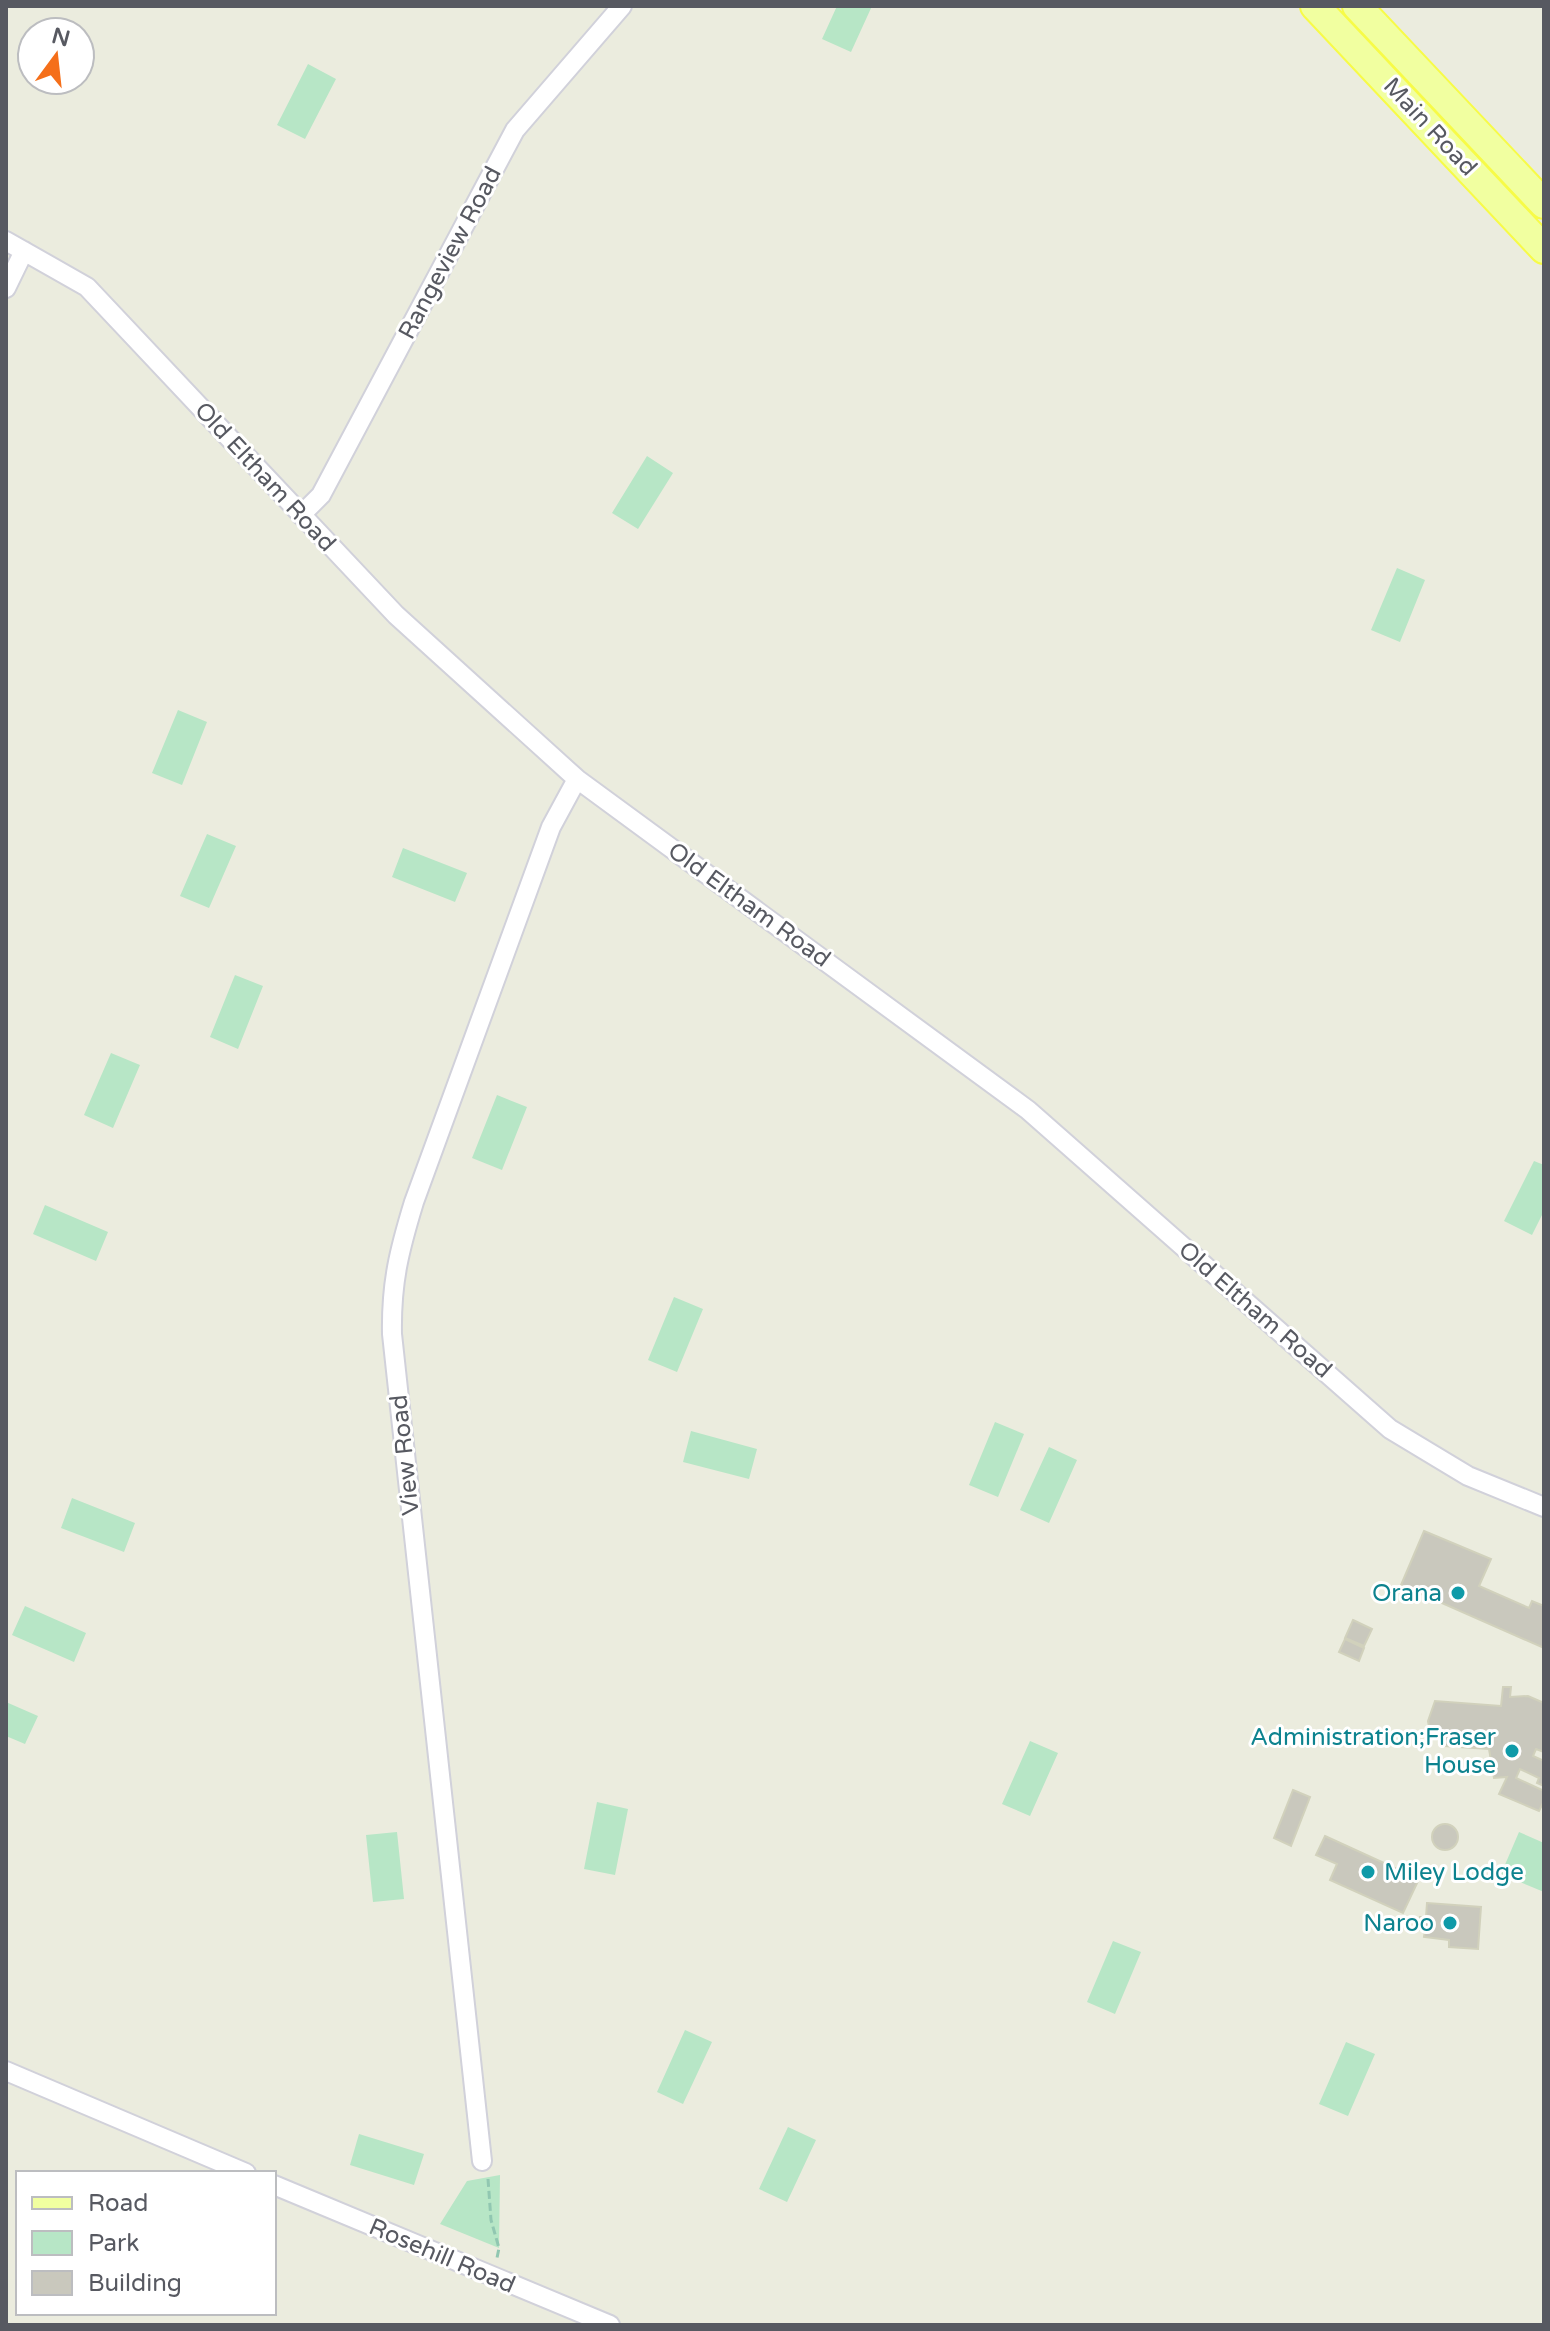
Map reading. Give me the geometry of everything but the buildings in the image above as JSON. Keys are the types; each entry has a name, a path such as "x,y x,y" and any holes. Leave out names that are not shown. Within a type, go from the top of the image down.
{"main road":[{"name":"Main Road","path":"1315,6 1544,249"},
{"name":"Main Road","path":"1357,6 1544,204"}],"street":[{"name":"Rangeview Road","path":"301,515 321,495 515,130 622,6"},
{"name":"Old Eltham Road","path":"6,241 87,287 396,615 577,779 1028,1110 1390,1429 1468,1476 1544,1507"},
{"path":"6,288 24,251"},
{"name":"View Road","path":"482,2161 392,1334 391,1295 414,1202 551,827 577,779"},
{"path":"6,2071 241,2171"},
{"name":"Rosehill Road","path":"276,2186 610,2325"}],"path":[{"path":"482,2161 486,2167 491,2220 499,2248 493,2278"}],"green space":[{"path":"837,6 872,6 851,52 822,39"},
{"path":"308,64 336,79 305,139 277,125"},
{"path":"647,456 673,473 638,529 612,513"},
{"path":"1397,568 1425,580 1400,642 1371,630"},
{"path":"178,710 207,722 182,785 152,773"},
{"path":"207,834 236,846 209,908 180,896"},
{"path":"403,848 467,873 455,902 392,877"},
{"path":"235,975 263,986 238,1049 210,1037"},
{"path":"111,1053 140,1065 113,1128 84,1115"},
{"path":"497,1095 527,1107 502,1170 472,1158"},
{"path":"1534,1161 1544,1165 1544,1211 1532,1235 1504,1221"},
{"path":"45,1205 108,1232 96,1261 33,1234"},
{"path":"674,1297 703,1309 677,1372 648,1360"},
{"path":"995,1422 1024,1434 998,1497 969,1485"},
{"path":"691,1431 757,1449 749,1479 683,1462"},
{"path":"1049,1447 1077,1460 1049,1523 1020,1510"},
{"path":"72,1498 135,1523 124,1552 61,1528"},
{"path":"25,1606 86,1633 74,1662 12,1635"},
{"path":"6,1702 38,1716 25,1744 6,1736"},
{"path":"1030,1741 1058,1753 1030,1816 1002,1804"},
{"path":"597,1802 628,1809 615,1875 584,1869"},
{"path":"397,1832 404,1899 373,1902 366,1835"},
{"path":"1519,1832 1544,1843 1544,1892 1501,1874"},
{"path":"1113,1941 1141,1952 1115,2014 1087,2002"},
{"path":"685,2030 712,2042 683,2104 657,2092"},
{"path":"1346,2042 1375,2054 1348,2116 1319,2104"},
{"path":"788,2127 816,2140 787,2202 759,2189"},
{"path":"359,2134 424,2154 414,2185 350,2165"},
{"path":"500,2175 499,2248 440,2224 467,2181"}],"place":[{"name":"Orana","path":"1458,1593"},
{"name":"Administration;Fraser House","path":"1512,1751"},
{"name":"Miley Lodge","path":"1368,1872"},
{"name":"Naroo","path":"1450,1923"}]}
